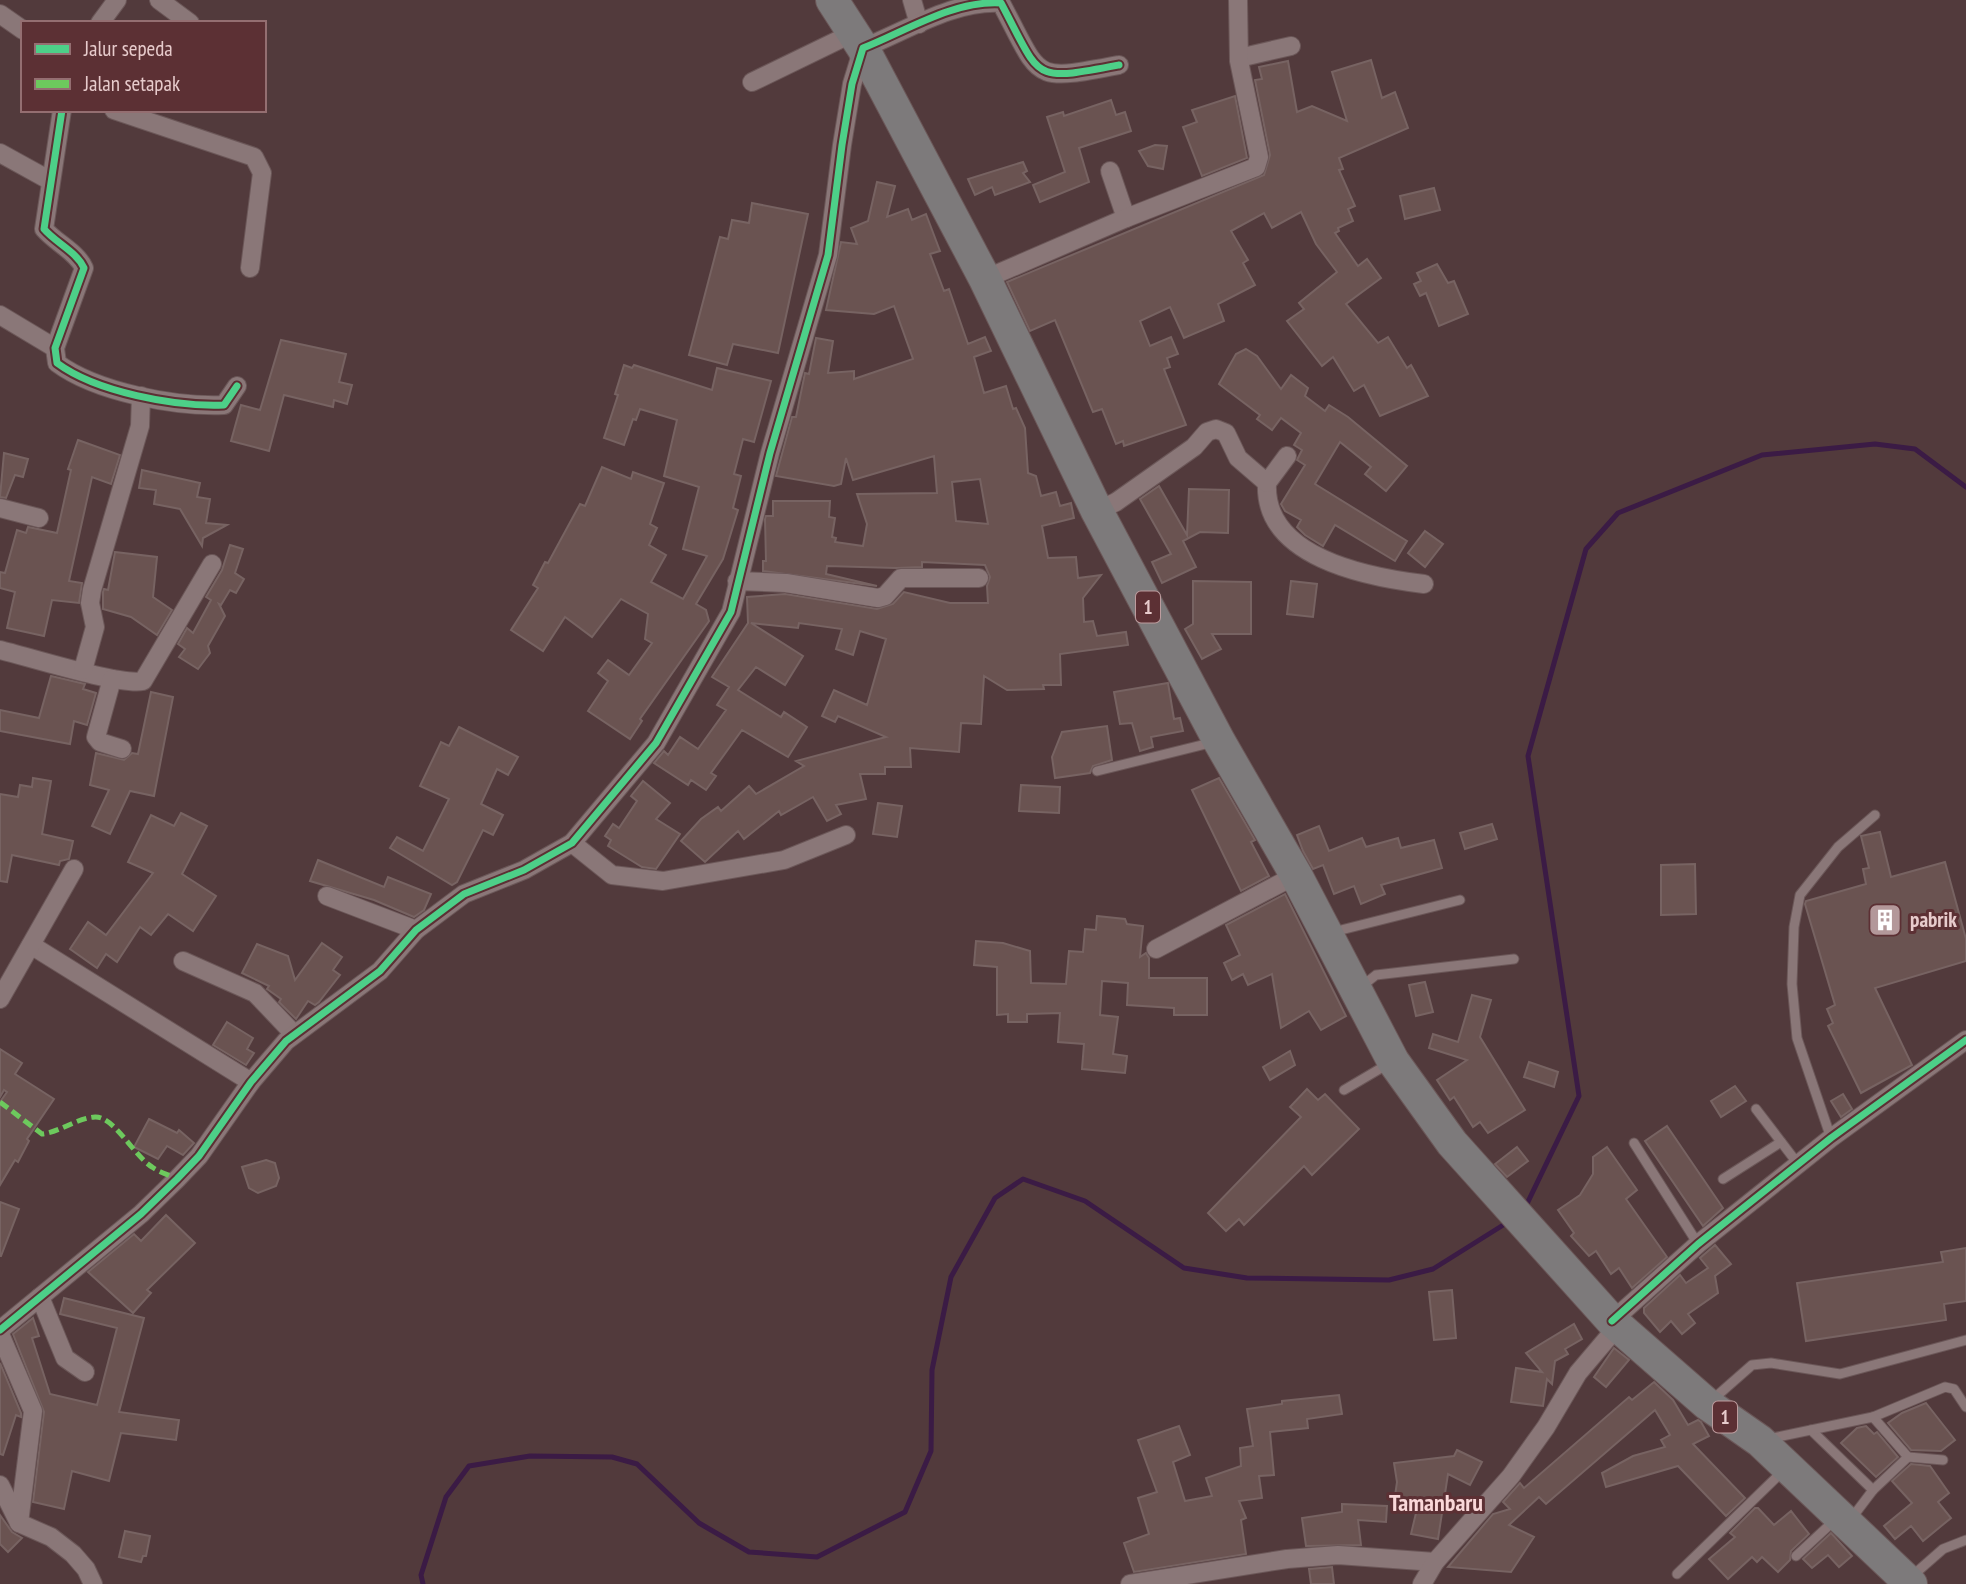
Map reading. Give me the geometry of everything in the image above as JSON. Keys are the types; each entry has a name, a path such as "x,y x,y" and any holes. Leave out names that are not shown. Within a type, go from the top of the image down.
{"highway":[{"name":"1","path":"832,0 858,41 985,279 1097,511 1219,741 1296,875 1324,934 1357,989 1393,1061 1452,1143 1614,1324 1707,1404 1760,1441 1909,1582"}],"street":[{"path":"101,21 117,0"},
{"path":"159,0 187,21"},
{"path":"912,0 919,24"},
{"path":"985,279 1126,218 1255,167 1259,157 1239,58 1238,0"},
{"path":"752,82 858,41 919,24 972,4 1001,3 1034,65 1045,74 1065,75 1119,65"},
{"path":"0,14 21,29"},
{"path":"19,1522 33,1411 0,1332 141,1214 198,1156 251,1082 295,1034 380,971 416,930 464,894 524,870 572,843 656,743 725,625 770,453 828,255 858,41"},
{"path":"1239,58 1291,46"},
{"path":"62,112 49,180 44,229 58,245 80,259 84,268 55,348 57,363 75,376 141,396 224,405 237,386"},
{"path":"120,112 254,157 262,173 250,268"},
{"path":"0,153 49,180"},
{"path":"1110,171 1126,218"},
{"path":"0,315 55,348"},
{"path":"83,670 95,627 90,603 92,590 140,426 141,396"},
{"path":"1097,511 1116,502 1194,447 1207,432 1216,429 1226,433 1238,458 1267,483"},
{"path":"1287,456 1267,483 1269,513 1282,532 1332,564 1375,578 1424,584"},
{"path":"0,508 39,518"},
{"path":"0,650 133,684 143,681 212,564"},
{"path":"737,581 786,583 878,598 885,596 901,578 979,578"},
{"path":"111,679 96,737 100,742 122,749"},
{"path":"572,843 612,875 663,881 784,860 846,835"},
{"path":"0,999 74,869"},
{"path":"1156,949 1296,875"},
{"path":"327,896 416,930"},
{"path":"31,945 251,1082"},
{"path":"183,961 255,993 295,1034"},
{"path":"1422,1584 1435,1562 1511,1476 1546,1427 1578,1373 1614,1324 1698,1244 1831,1138 1966,1040"},
{"path":"40,1297 65,1358 85,1373"},
{"path":"0,1485 19,1522 51,1537 73,1554 86,1569 93,1584"},
{"path":"1130,1584 1287,1559 1338,1555 1435,1562"}],"lane":[{"path":"1097,771 1219,741"},
{"path":"1831,1138 1797,1038 1792,984 1794,927 1800,895 1838,847 1875,815"},
{"path":"1324,934 1460,900"},
{"path":"1357,989 1376,975 1514,959"},
{"path":"1344,1090 1393,1061"},
{"path":"1756,1109 1798,1164"},
{"path":"1723,1179 1781,1142"},
{"path":"1634,1143 1698,1244"},
{"path":"1707,1404 1752,1365 1771,1363 1840,1374 1966,1340"},
{"path":"1760,1441 1873,1417 1945,1387 1954,1389 1966,1407"},
{"path":"1873,1417 1908,1457 1943,1460"},
{"path":"1811,1430 1873,1490"},
{"path":"1796,1556 1843,1520 1908,1457"},
{"path":"1677,1574 1787,1467"},
{"path":"1909,1582 1943,1549 1966,1540"}],"building":[{"path":"1371,60 1382,98 1395,92 1408,128 1339,158 1343,169 1339,170 1355,206 1348,209 1353,221 1338,228 1339,231 1335,233 1358,266 1367,259 1381,278 1346,304 1378,343 1388,337 1407,368 1411,365 1428,396 1380,416 1364,385 1354,391 1333,357 1322,366 1287,321 1304,309 1299,303 1337,272 1316,244 1301,212 1272,228 1264,213 1231,231 1248,260 1243,263 1255,285 1218,304 1224,321 1184,338 1170,307 1140,321 1150,346 1171,337 1178,354 1167,358 1170,367 1164,369 1186,425 1124,446 1123,441 1116,444 1102,409 1093,412 1055,320 1030,331 1007,282 1264,175 1270,155 1255,80 1262,79 1259,67 1288,61 1297,112 1312,106 1347,121 1332,72"},
{"path":"1235,96 1247,158 1202,176 1183,127 1197,122 1192,110"},
{"path":"1111,100 1116,115 1125,112 1131,131 1079,148 1089,182 1040,202 1033,185 1065,172 1047,117 1063,112 1064,116"},
{"path":"1155,145 1167,146 1163,169 1148,166 1139,151"},
{"path":"1023,162 1027,171 1023,173 1030,182 995,195 992,187 975,195 968,179"},
{"path":"877,182 895,186 887,217 908,209 912,220 926,214 940,251 930,254 944,291 949,289 968,344 985,337 991,351 974,357 984,393 1006,386 1013,409 1016,408 1025,428 1028,473 1036,476 1041,496 1056,492 1060,506 1071,503 1074,518 1042,526 1048,558 1076,557 1078,578 1101,575 1083,598 1084,622 1093,621 1097,636 1126,632 1128,645 1060,654 1061,685 1043,685 1044,689 1007,690 984,676 981,724 961,723 959,752 910,748 911,767 885,767 885,774 860,774 866,799 836,805 841,814 827,821 813,797 781,815 779,811 744,839 738,831 705,862 681,841 701,819 718,807 721,811 749,786 756,794 804,766 796,761 886,737 838,716 835,722 822,716 834,690 867,705 886,639 860,631 853,655 836,649 842,629 799,623 798,628 751,623 803,656 785,685 756,667 738,690 781,717 784,712 807,727 788,757 742,730 711,773 716,776 706,790 691,780 688,785 654,763 664,751 668,755 680,737 698,749 726,710 717,705 729,687 712,677 748,623 747,597 785,594 877,609 893,604 904,592 950,603 988,603 987,586 990,577 985,565 922,562 922,567 827,566 826,574 877,586 763,571 763,561 766,561 765,519 766,516 773,516 773,501 830,501 829,517 835,518 832,537 836,538 835,542 863,546 867,524 857,494 937,493 934,456 853,480 846,458 841,484 834,486 776,476 792,417 796,417 805,373 809,374 816,338 833,341 828,373 854,371 854,379 913,359 894,306 874,314 826,310 841,242 857,244 851,228 868,221","holes":["980,479 988,524 956,521 952,482"]},
{"path":"1434,188 1440,210 1405,219 1400,196"},
{"path":"752,203 808,214 778,353 733,344 727,365 689,355 720,237 728,239 732,220 749,223"},
{"path":"1437,264 1448,283 1454,281 1468,314 1439,326 1426,293 1420,296 1414,284 1421,281 1417,273"},
{"path":"281,340 346,354 339,382 352,385 347,404 334,400 333,407 284,395 269,451 231,441 241,405 260,410"},
{"path":"1246,349 1257,356 1281,389 1291,375 1308,388 1305,396 1325,411 1329,405 1348,417 1407,466 1386,491 1365,474 1371,467 1340,442 1315,484 1407,541 1395,561 1335,525 1323,546 1297,527 1301,520 1285,511 1281,504 1305,465 1297,460 1302,450 1294,445 1301,433 1281,418 1272,430 1257,419 1260,415 1219,384 1236,354"},
{"path":"624,365 632,368 634,365 712,390 717,368 771,381 754,442 743,439 734,474 741,476 733,508 738,510 723,559 696,604 706,610 709,621 640,719 642,721 630,739 588,711 608,681 598,673 608,660 629,675 652,643 645,639 648,614 621,599 592,637 565,617 543,651 511,630 538,588 533,585 545,562 548,563 580,504 585,506 602,467 631,479 633,472 664,483 650,524 657,528 649,545 666,555 651,582 683,599 707,556 683,549 699,487 664,476 677,420 640,409 636,420 633,419 624,445 604,438 618,395 615,394"},
{"path":"78,440 120,455 111,484 92,477 69,581 82,583 79,603 52,600 44,636 7,628 15,592 0,588 0,572 5,573 17,530 26,533 28,527 57,533 71,470 68,469"},
{"path":"4,453 28,459 23,477 15,475 6,498 0,497"},
{"path":"142,470 200,483 197,497 210,499 206,523 227,525 203,538 202,546 180,509 154,504 156,490 139,488"},
{"path":"1159,486 1187,535 1189,489 1229,490 1228,533 1200,532 1183,541 1196,567 1162,583 1152,562 1171,554 1140,499"},
{"path":"1425,531 1443,544 1425,567 1408,553"},
{"path":"230,545 243,549 235,573 244,579 236,593 230,590 221,605 219,604 225,616 208,646 210,653 198,669 179,657 185,649 178,644 187,628 193,633 211,600 206,597 222,570"},
{"path":"115,552 157,557 153,597 172,610 157,635 131,617 103,609 103,592 104,589 108,590"},
{"path":"1193,581 1251,582 1251,634 1212,634 1221,649 1202,659 1185,629 1193,624"},
{"path":"1291,581 1317,584 1313,617 1287,614"},
{"path":"51,676 85,684 83,689 96,693 87,725 74,721 70,744 0,731 0,710 39,718"},
{"path":"1168,683 1174,719 1180,718 1183,731 1151,737 1153,747 1140,751 1132,723 1120,724 1114,692"},
{"path":"151,692 173,697 154,796 130,791 110,834 92,826 109,790 90,785 96,753 124,760 132,753 138,754"},
{"path":"1107,726 1112,760 1093,766 1090,773 1055,778 1052,757 1062,732"},
{"path":"459,727 518,757 508,775 497,769 481,804 503,815 493,835 483,830 457,882 452,885 390,848 397,837 423,851 449,799 420,786 441,742 449,746"},
{"path":"33,778 51,781 42,834 73,841 69,859 60,861 59,865 12,855 7,882 0,881 0,794 18,797 20,785 32,787"},
{"path":"1219,778 1255,840 1251,842 1269,876 1241,891 1192,790"},
{"path":"643,781 670,803 656,819 680,834 656,869 642,867 608,846 611,840 605,836 613,824 619,828 637,801 631,796"},
{"path":"1021,785 1060,787 1059,813 1019,811"},
{"path":"878,803 902,806 897,837 873,834"},
{"path":"181,813 207,826 182,874 216,896 193,931 168,914 151,935 140,927 117,962 106,954 97,968 70,949 88,922 106,935 153,873 128,862 151,815 174,826"},
{"path":"1492,824 1497,839 1465,849 1460,833"},
{"path":"1319,826 1329,851 1362,838 1366,847 1398,838 1401,848 1434,840 1442,868 1381,885 1385,894 1361,904 1354,886 1334,894 1323,865 1313,869 1303,851 1297,835"},
{"name":"pabrik","path":"1880,832 1891,877 1945,862 1966,939 1966,961 1875,988 1912,1065 1861,1093 1828,1026 1833,1023 1827,1009 1835,1005 1805,904 1806,901 1866,884 1863,869 1869,868 1861,836"},
{"path":"318,860 384,887 388,877 431,894 424,910 414,917 374,900 310,881"},
{"path":"1695,864 1696,914 1661,915 1661,865"},
{"path":"1285,894 1346,1016 1321,1030 1309,1011 1281,1028 1272,974 1248,985 1243,974 1232,980 1224,963 1240,955 1226,925"},
{"path":"1097,916 1125,919 1127,924 1143,926 1140,957 1146,953 1149,958 1149,978 1207,978 1207,1015 1174,1015 1174,1008 1127,1005 1128,983 1102,981 1100,1015 1118,1017 1113,1054 1127,1056 1125,1073 1082,1069 1084,1044 1058,1042 1060,1013 1027,1014 1027,1022 1008,1022 1008,1014 997,1015 997,967 974,965 976,941 1003,943 1030,951 1031,983 1066,984 1069,951 1083,952 1085,929 1096,930"},
{"path":"322,943 342,957 333,970 340,975 319,1002 315,1005 308,1001 296,1019 279,1002 281,999 267,989 269,986 242,973 257,944 288,956 295,980"},
{"path":"1425,982 1433,1012 1416,1016 1409,985"},
{"path":"1472,995 1491,1000 1480,1037 1525,1110 1488,1133 1480,1122 1473,1127 1454,1097 1450,1100 1437,1080 1467,1060 1429,1048 1433,1034 1458,1042"},
{"path":"227,1022 253,1038 247,1049 254,1053 246,1065 213,1045"},
{"path":"0,1049 22,1063 15,1074 54,1099 27,1139 29,1141 18,1162 15,1160 0,1185 0,1102 7,1092 4,1090 0,1097"},
{"path":"1290,1051 1295,1065 1270,1080 1263,1067"},
{"path":"1529,1062 1558,1072 1554,1087 1524,1077"},
{"path":"1735,1086 1746,1101 1721,1117 1711,1101"},
{"path":"1307,1089 1318,1100 1325,1094 1359,1129 1312,1175 1304,1166 1244,1225 1239,1219 1226,1231 1208,1213 1301,1117 1290,1107"},
{"path":"1843,1094 1852,1109 1841,1117 1831,1101"},
{"path":"149,1119 177,1133 179,1130 194,1143 183,1155 167,1146 158,1159 134,1147"},
{"path":"1667,1126 1723,1208 1703,1226 1645,1141"},
{"path":"1517,1147 1528,1161 1507,1177 1495,1164"},
{"path":"1607,1147 1637,1190 1626,1199 1667,1257 1632,1288 1619,1268 1611,1274 1596,1251 1589,1256 1571,1236 1574,1233 1558,1210 1580,1195 1593,1174 1593,1157"},
{"path":"266,1160 275,1163 279,1178 276,1186 258,1193 249,1188 242,1167"},
{"path":"0,1202 19,1209 1,1256 0,1256"},
{"path":"166,1215 195,1243 147,1290 151,1293 133,1313 88,1272 134,1234 141,1241"},
{"path":"1715,1245 1731,1264 1715,1276 1718,1293 1688,1314 1695,1323 1682,1334 1671,1321 1660,1332 1644,1313 1644,1308 1680,1275 1686,1283 1708,1268 1700,1258"},
{"path":"1966,1248 1966,1301 1944,1304 1946,1320 1806,1341 1797,1283 1943,1262 1941,1252"},
{"path":"1452,1290 1456,1338 1434,1340 1429,1292"},
{"path":"64,1298 144,1318 119,1412 179,1420 176,1440 121,1433 109,1481 72,1471 64,1509 33,1502 44,1412 13,1334 33,1318 39,1336 32,1338 50,1394 97,1405 117,1328 60,1314"},
{"path":"1574,1324 1582,1339 1565,1349 1568,1354 1555,1361 1552,1384 1547,1379 1543,1406 1511,1402 1516,1368 1542,1372 1526,1353"},
{"path":"1614,1348 1629,1360 1606,1387 1594,1377"},
{"path":"0,1363 21,1413 21,1417 16,1415 3,1455 0,1454"},
{"path":"1654,1382 1673,1400 1688,1425 1698,1420 1701,1422 1709,1436 1693,1444 1745,1498 1726,1516 1678,1466 1606,1487 1602,1473 1633,1456 1665,1447 1661,1440 1670,1435 1655,1410 1546,1504 1539,1497 1509,1525 1534,1537 1511,1572 1448,1567 1493,1514 1510,1509 1503,1502 1520,1483 1524,1488 1629,1397 1632,1400"},
{"path":"1339,1395 1342,1414 1307,1419 1308,1428 1270,1432 1274,1475 1259,1476 1262,1498 1239,1501 1246,1518 1241,1520 1246,1554 1134,1572 1124,1543 1149,1534 1138,1498 1157,1492 1138,1440 1179,1426 1190,1455 1173,1462 1185,1501 1212,1496 1206,1478 1241,1466 1240,1448 1253,1446 1247,1409 1282,1404 1282,1401"},
{"path":"1926,1403 1955,1440 1941,1451 1911,1450 1888,1423 1902,1413"},
{"path":"1866,1426 1874,1434 1877,1432 1898,1457 1876,1477 1841,1443 1857,1428"},
{"path":"1457,1450 1482,1462 1470,1485 1448,1474 1438,1539 1411,1534 1416,1513 1393,1510 1397,1482 1394,1463 1454,1456"},
{"path":"1911,1464 1930,1466 1949,1493 1938,1502 1951,1518 1923,1541 1911,1526 1895,1539 1884,1526 1912,1503 1892,1481"},
{"path":"1342,1504 1387,1506 1386,1522 1358,1520 1361,1545 1306,1546 1302,1518 1342,1512"},
{"path":"1755,1508 1774,1525 1791,1511 1809,1534 1791,1551 1790,1560 1778,1572 1762,1557 1757,1562 1752,1557 1728,1579 1709,1559 1735,1537 1730,1533"},
{"path":"0,1515 12,1532 22,1538 8,1552 0,1544"},
{"path":"125,1531 150,1536 146,1556 143,1556 141,1562 119,1557"},
{"path":"1831,1533 1852,1556 1839,1567 1828,1555 1812,1568 1803,1559"},
{"path":"1332,1567 1334,1584 1311,1584 1309,1569"}],"waterway":[{"path":"1524,1210 1579,1096 1528,756 1586,549 1618,513 1762,455 1875,444 1915,449 1966,487"},
{"path":"423,1584 421,1575 446,1497 469,1466 530,1456 612,1457 637,1464 699,1523 749,1552 817,1557 905,1512 931,1451 932,1370 951,1277 995,1198 1023,1179 1085,1201 1184,1268 1247,1278 1389,1280 1433,1269 1508,1222"}],"marked path":[{"path":"0,1102 42,1134 88,1118 102,1118 117,1129 145,1162 177,1179"}],"cycle path":[{"path":"0,1330 141,1214 177,1179 199,1156 251,1082 286,1041 380,971 416,930 464,894 524,870 572,843 656,743 731,612 770,453 828,255 852,84 863,48 948,11 983,3 1001,3 1024,48 1042,69 1053,73 1069,73 1119,65"},
{"path":"62,112 44,229 76,257 84,268 55,348 57,363 73,373 114,390 183,403 224,405 237,386"},
{"path":"1612,1321 1698,1244 1831,1138 1966,1040"}],"place":[{"name":"pabrik","path":"1885,920"}],"district":[{"name":"Tamanbaru","path":"1436,1503"}]}
